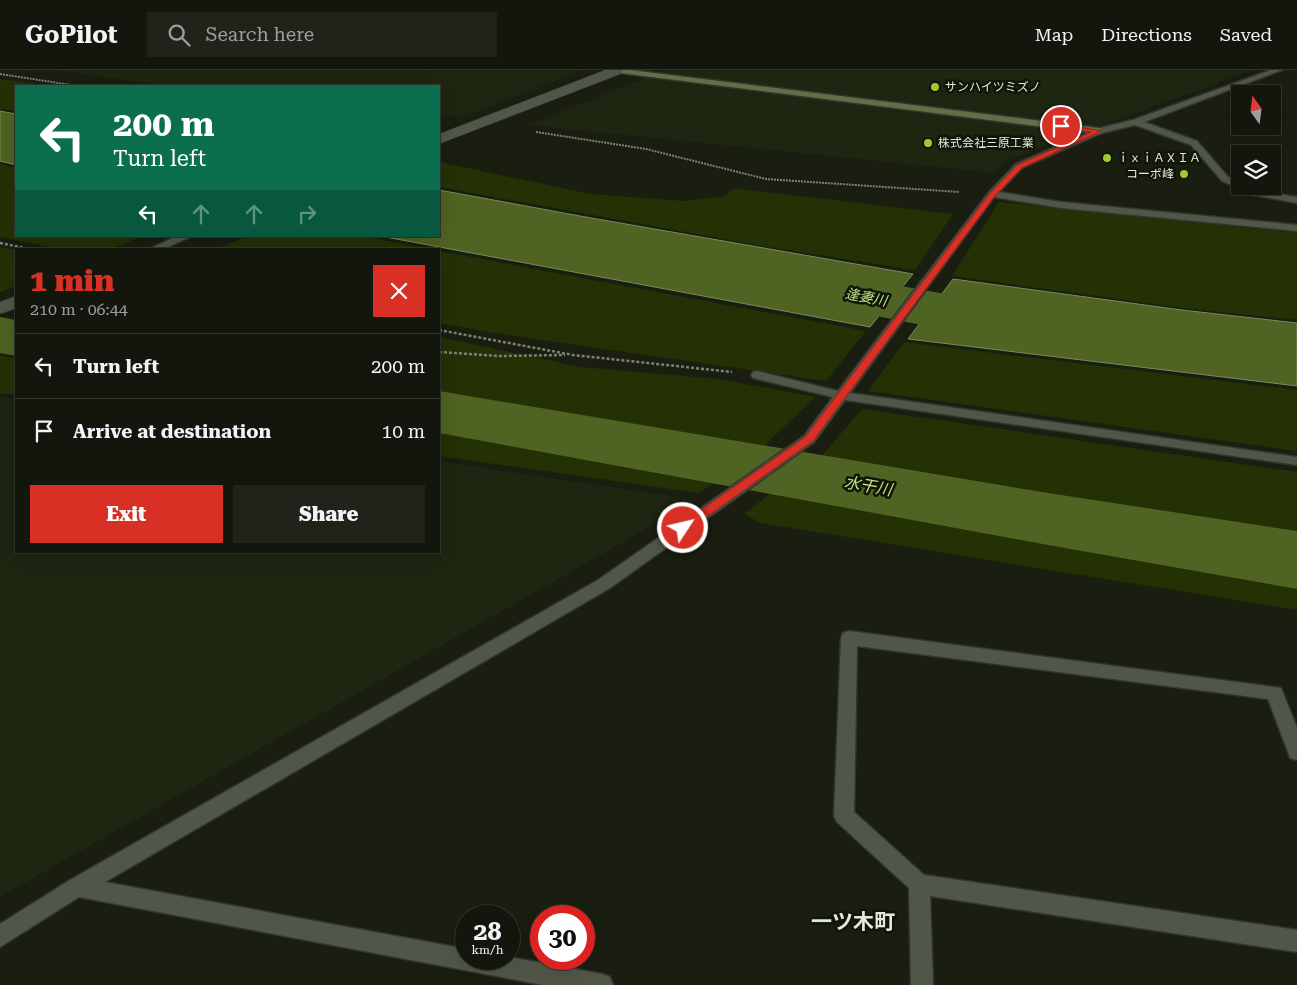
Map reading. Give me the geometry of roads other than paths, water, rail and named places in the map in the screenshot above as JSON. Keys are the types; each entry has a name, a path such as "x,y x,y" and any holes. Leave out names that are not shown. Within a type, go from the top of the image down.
{"street":[{"path":"612,70 1099,131"},
{"path":"440,139 618,70"},
{"path":"0,936 77,887 604,584 809,439 843,396 992,194 1019,166 1099,131 1136,122 1278,70"},
{"path":"1136,122 1194,143 1225,179 1231,182"},
{"path":"992,194 1062,205 1297,228"},
{"path":"1268,195 1297,200"},
{"path":"157,248 184,237"},
{"path":"0,308 15,302"},
{"path":"756,375 843,396 1297,461"},
{"path":"1297,752 1275,693 849,638 844,816 919,884 1297,941"},
{"path":"919,884 922,985"},
{"path":"77,887 602,985"}],"water":[{"path":"0,111 15,114 15,165 0,161"},
{"path":"440,190 913,274 870,327 385,237 440,237"},
{"path":"953,279 1182,310 1297,323 1297,386 908,339"}],"waterway":[{"name":"逢妻川","path":"786,282 962,315 1037,323"},
{"name":"水干川","path":"0,335 15,338"},
{"name":"水干川","path":"440,412 1048,519 1297,560"}],"place":[{"name":"サンハイツミズノ","path":"935,87"},
{"name":"株式会社三原工業","path":"928,143"},
{"name":"ｉｘｉＡＸＩＡ","path":"1107,158"},
{"name":"コーポ峰","path":"1184,174"}],"district":[{"name":"一ツ木町","path":"853,922"}]}
